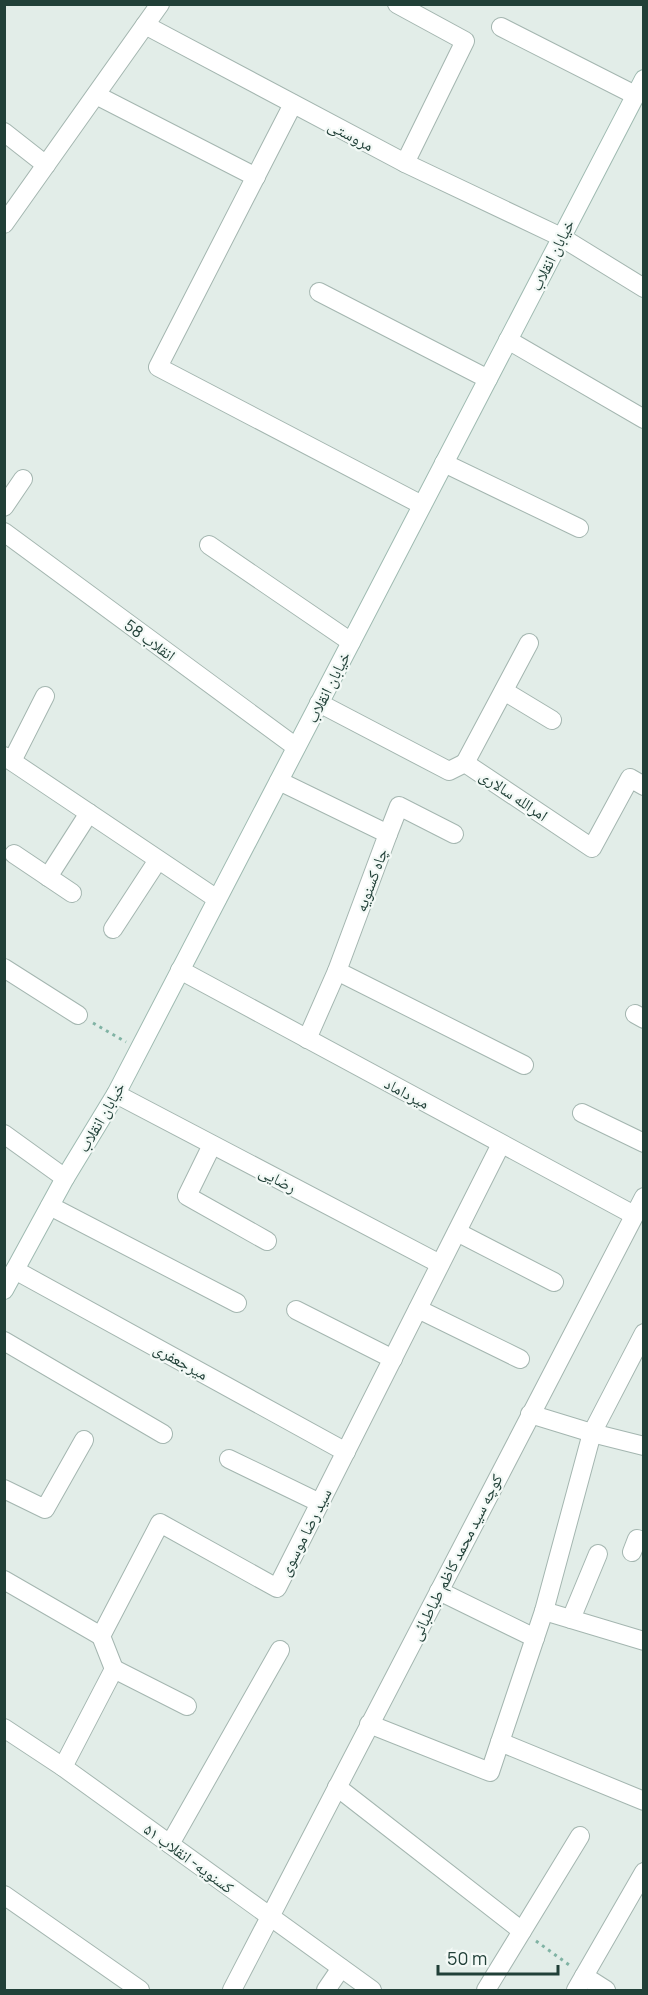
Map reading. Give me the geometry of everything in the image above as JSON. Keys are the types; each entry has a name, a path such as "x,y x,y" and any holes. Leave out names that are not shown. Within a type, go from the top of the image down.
{"street":[{"path":"4,224 160,4"},
{"path":"397,4 465,41 405,164"},
{"name":"مروستی","path":"145,26 405,164 561,237 644,288"},
{"path":"501,27 640,87"},
{"name":"خیابان انقلاب","path":"4,1290 65,1178 116,1094 640,87"},
{"path":"96,94 256,177"},
{"path":"293,104 158,367 422,505"},
{"path":"4,132 46,165"},
{"path":"319,292 488,379"},
{"path":"508,340 644,419"},
{"path":"444,463 579,528"},
{"path":"4,507 23,479"},
{"name":"انقلاب 58","path":"4,532 296,747"},
{"path":"209,544 351,642"},
{"path":"465,763 529,644"},
{"path":"504,691 552,720"},
{"path":"45,696 8,758 217,899"},
{"name":"امرالله سالاری","path":"319,703 449,771 465,763 592,848 630,778 644,786"},
{"name":"چاه کسنویه","path":"279,780 388,834 337,971 307,1039"},
{"path":"388,834 399,806 454,834"},
{"path":"48,876 89,813"},
{"path":"14,854 72,893"},
{"path":"113,929 158,860"},
{"path":"4,968 78,1015"},
{"name":"میرداماد","path":"180,970 634,1215"},
{"path":"337,971 524,1065"},
{"name":"رضایی","path":"116,1094 440,1264"},
{"path":"582,1113 644,1143"},
{"path":"4,1134 65,1178"},
{"name":"سید رضا موسوی","path":"101,1636 160,1523 277,1588 501,1144"},
{"path":"212,1145 186,1196 267,1240"},
{"name":"کوچه سید محمد کاظم طباطبائی","path":"232,1990 644,1197"},
{"path":"50,1206 237,1303"},
{"path":"457,1232 554,1282"},
{"name":"میرجعفری","path":"15,1270 346,1452"},
{"path":"418,1309 520,1359"},
{"path":"296,1310 393,1359"},
{"path":"369,1724 490,1772 544,1611 592,1433 644,1333"},
{"path":"4,1341 163,1434"},
{"path":"530,1414 644,1446"},
{"path":"4,1489 45,1509 84,1440"},
{"path":"229,1459 320,1503"},
{"path":"571,1619 598,1554"},
{"path":"4,1580 101,1636 114,1669 187,1706"},
{"path":"439,1591 535,1638"},
{"path":"544,1611 644,1641"},
{"path":"170,1844 280,1650"},
{"path":"63,1767 114,1669"},
{"name":"کسنویه- انقلاب ۵۱","path":"4,1728 63,1767 372,1990"},
{"path":"500,1742 644,1801"},
{"path":"337,1787 522,1931"},
{"path":"486,1990 580,1836"},
{"path":"606,1990 580,1983 644,1872"},
{"path":"4,1895 140,1990"},
{"path":"326,1990 341,1968"}],"path":[{"path":"78,1015 139,1049"},
{"path":"522,1931 580,1983"}]}
